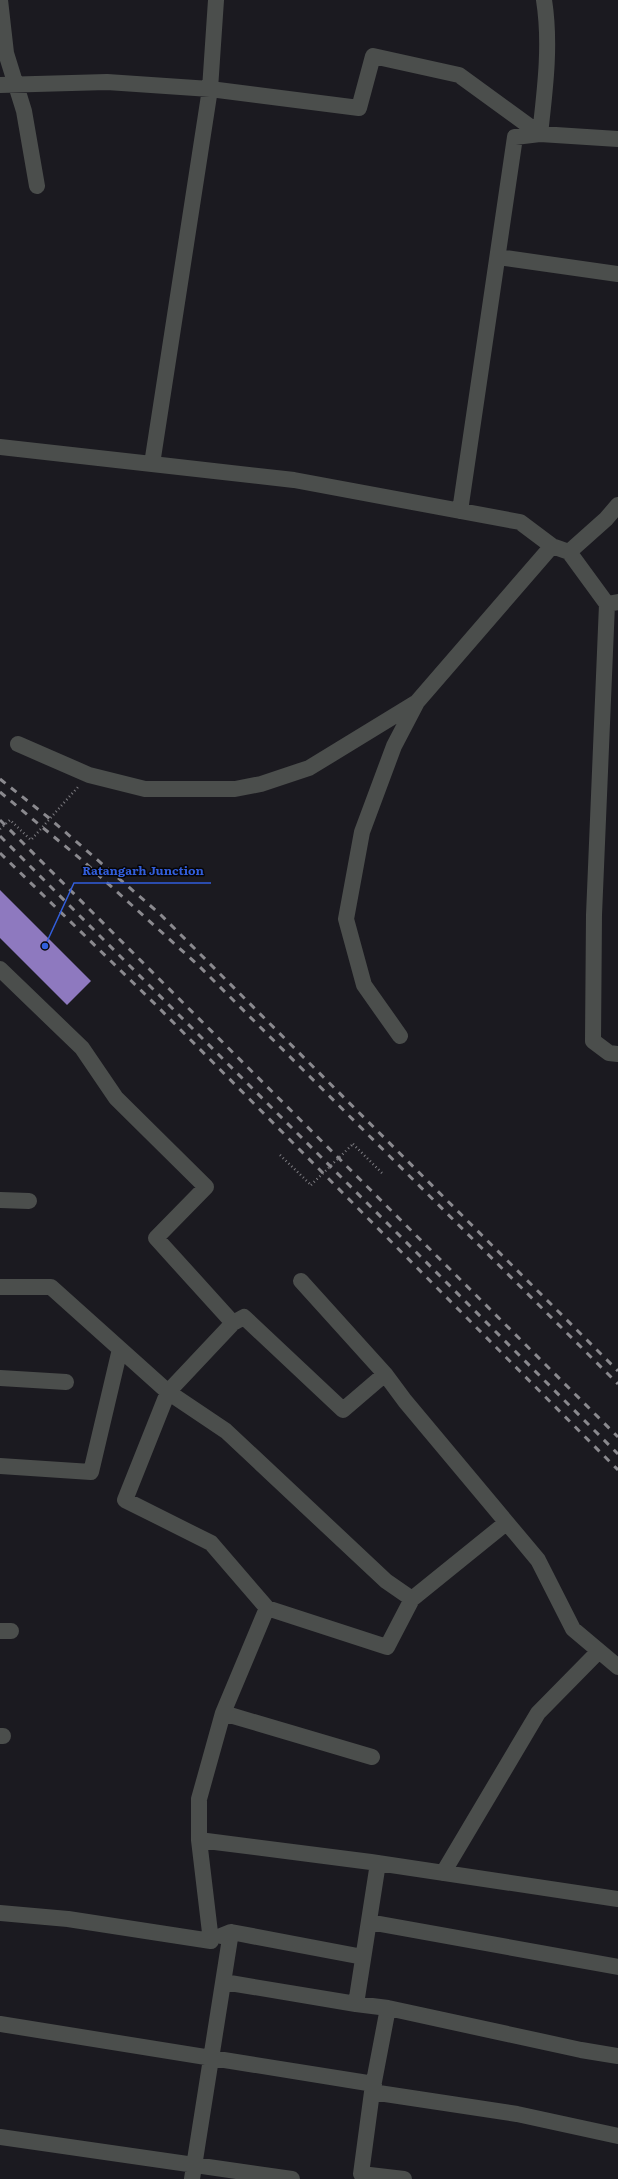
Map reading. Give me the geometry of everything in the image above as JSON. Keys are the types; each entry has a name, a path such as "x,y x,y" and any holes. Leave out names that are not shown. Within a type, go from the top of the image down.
{"street":[{"path":"0,0 8,84 24,111 37,186"},
{"path":"152,464 210,89 216,0"},
{"path":"540,134 546,74 547,19 544,0"},
{"path":"8,84 108,82 210,89 359,108 373,56 459,75 540,134"},
{"path":"460,511 515,137 540,134 618,139"},
{"path":"498,257 618,274"},
{"path":"0,447 294,480 520,522 552,546 569,552 612,603 594,915 593,1041 609,1053 618,1054"},
{"path":"569,552 606,519 618,505"},
{"path":"400,1036 364,985 346,919 362,832 394,746 417,702 552,546"},
{"path":"18,744 89,775 145,789 235,789 261,784 309,768 417,702"},
{"path":"0,969 82,1048 116,1098 206,1187 156,1238 233,1323"},
{"path":"0,1200 30,1201"},
{"path":"301,1280 385,1374 405,1401 538,1560 572,1629 618,1667"},
{"path":"0,1287 51,1287 168,1392 226,1431 386,1581 412,1599"},
{"path":"385,1374 343,1410 244,1317 233,1323 168,1392 125,1500 211,1543 267,1608 388,1647 412,1599 506,1523"},
{"path":"0,1466 91,1472 120,1349"},
{"path":"0,1378 66,1382"},
{"path":"211,1941 199,1840 199,1799 222,1713 267,1608"},
{"path":"443,1873 538,1713 599,1651"},
{"path":"222,1713 372,1757"},
{"path":"199,1840 378,1863 618,1899"},
{"path":"356,2004 378,1863"},
{"path":"0,1913 68,1919 211,1941 231,1932 363,1957"},
{"path":"369,1922 618,1967"},
{"path":"194,2172 231,1932"},
{"path":"224,1982 388,2008 581,2050 618,2056"},
{"path":"388,2008 373,2088 362,2176 404,2179"},
{"path":"0,2024 212,2058 517,2114 618,2136"},
{"path":"0,2138 194,2172 292,2179"}],"path":[{"path":"0,830 10,820 31,840 89,775"},
{"path":"280,1155 311,1185 353,1144 382,1173"}],"building":[{"path":"0,890 91,981 67,1005 0,938"}],"railway":[{"path":"0,779 49,818 160,914 618,1371"},
{"path":"0,792 83,861 199,966 618,1384"},
{"path":"0,820 618,1437"},
{"path":"0,836 618,1454"},
{"path":"0,853 156,1005 618,1470"}],"place":[{"name":"Ratangarh Junction","path":"45,946"}]}
